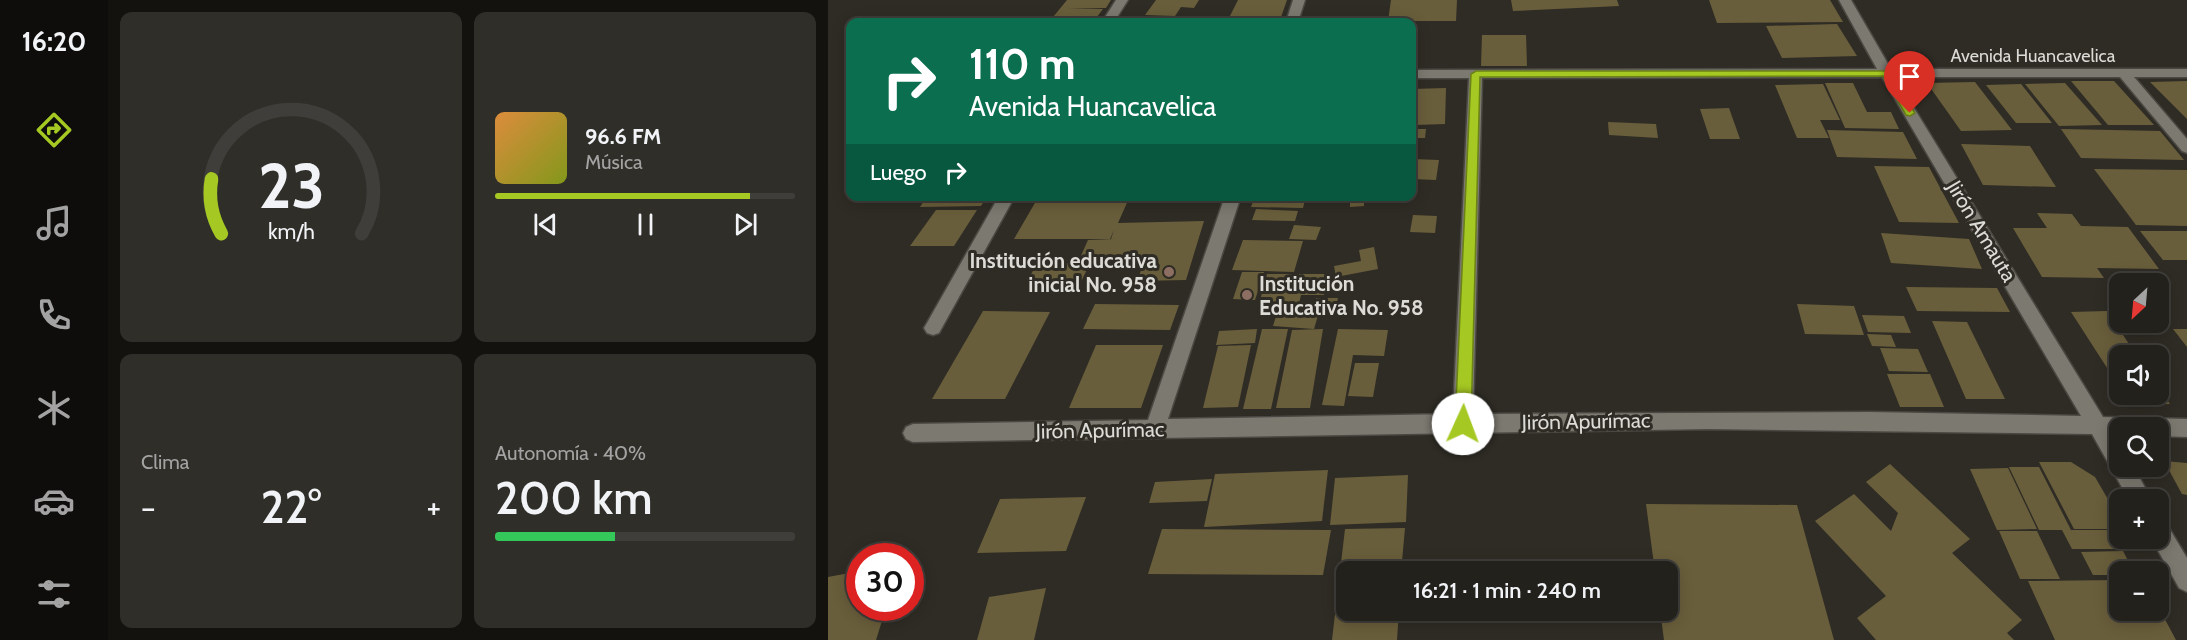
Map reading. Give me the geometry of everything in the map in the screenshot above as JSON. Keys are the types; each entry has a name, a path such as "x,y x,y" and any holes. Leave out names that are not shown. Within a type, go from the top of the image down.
{"street":[{"path":"1111,18 1122,0"},
{"path":"1293,18 1299,0"},
{"name":"Jirón Amauta","path":"1845,0 1886,74 2109,444"},
{"name":"Avenida Huancavelica","path":"1416,74 2187,73"},
{"path":"1463,424 1476,74"},
{"path":"2124,74 2187,148"},
{"path":"933,328 1004,201"},
{"path":"1155,429 1231,201"},
{"name":"Jirón Apurímac","path":"913,433 1667,420 2097,424 2187,428"},
{"path":"2169,549 2187,580"}],"building":[{"path":"1067,0 1111,0 1106,8 1068,8 1103,9 1096,18 1052,18"},
{"path":"1156,0 1199,0 1194,8 1181,7 1175,16 1145,15"},
{"path":"1238,0 1287,0 1281,17 1230,16"},
{"path":"1391,0 1457,0 1456,21 1388,18"},
{"path":"1511,0 1617,0 1619,6 1513,11"},
{"path":"1709,0 1830,0 1843,22 1717,23"},
{"path":"1837,24 1857,56 1782,58 1766,26"},
{"path":"1482,35 1526,35 1527,66 1481,66"},
{"path":"2071,81 2114,81 2154,125 2108,125"},
{"path":"2187,81 2187,119 2150,82"},
{"path":"1975,82 2012,130 1961,131 1927,83"},
{"path":"1825,83 1853,83 1867,112 1891,112 1899,129 1845,128"},
{"path":"2065,83 2102,125 2059,126 2025,84"},
{"path":"1823,84 1840,120 1820,120 1829,138 1797,138 1775,85"},
{"path":"2021,84 2052,123 2016,123 1986,85"},
{"path":"1446,88 1445,124 1416,125 1416,89"},
{"path":"1729,108 1740,139 1710,139 1700,109"},
{"path":"1608,122 1656,124 1658,138 1609,135"},
{"path":"1416,129 1426,129 1425,138 1416,138"},
{"path":"2061,129 2160,131 2184,160 2081,158"},
{"path":"1827,130 1903,132 1917,159 1837,157"},
{"path":"1961,144 2030,146 2056,187 1983,185"},
{"path":"1416,159 1439,160 1436,180 1416,179"},
{"path":"1874,166 1929,167 1959,223 1899,222"},
{"path":"2094,169 2187,170 2187,226 2136,225"},
{"path":"924,201 984,201 981,206 920,207"},
{"path":"1036,201 1128,201 1118,223 1204,221 1186,280 1137,281 1146,257 1080,258 1088,240 1114,239 1111,239 1114,230 1110,239 1014,239"},
{"path":"1253,201 1305,201 1303,208 1251,207"},
{"path":"1350,201 1364,201 1364,206 1350,207"},
{"path":"1256,209 1298,211 1295,221 1252,220"},
{"path":"936,210 977,210 954,246 910,246"},
{"path":"2037,213 2072,214 2081,226 2128,227 2159,269 2097,268 2104,278 2042,277 2013,228 2047,228"},
{"path":"1413,215 1437,216 1435,233 1410,232"},
{"path":"1294,225 1321,227 1316,240 1289,239"},
{"path":"2140,231 2187,231 2187,260 2163,260"},
{"path":"1881,233 1969,239 1982,269 1891,263"},
{"path":"1243,240 1303,241 1294,272 1232,270"},
{"path":"1374,247 1378,269 1336,277 1334,266 1361,261 1359,250"},
{"path":"1037,263 1090,263 1081,282 1027,282"},
{"path":"1242,272 1264,272 1255,300 1233,299"},
{"path":"1267,274 1328,274 1324,295 1301,295 1298,308 1258,308"},
{"path":"1906,287 1997,288 2010,312 1917,311"},
{"path":"1316,298 1338,298 1335,310 1313,310"},
{"path":"1095,304 1179,305 1170,330 1083,329"},
{"path":"1797,304 1854,306 1864,335 1805,334"},
{"path":"1278,310 1319,312 1314,329 1273,326"},
{"path":"983,311 1050,312 1005,399 932,399"},
{"path":"2107,311 2109,333 2122,333 2130,345 2109,345 2109,371 2071,312"},
{"path":"1862,315 1904,316 1911,333 1868,332"},
{"path":"1932,321 1967,322 2005,399 1966,399"},
{"path":"1257,329 1255,343 1216,345 1219,331"},
{"path":"1262,329 1288,329 1271,409 1243,409"},
{"path":"1323,329 1310,408 1276,408 1292,330"},
{"path":"1338,329 1388,330 1384,356 1353,355 1344,406 1322,405"},
{"path":"2173,329 2187,329 2187,347"},
{"path":"1867,334 1891,335 1896,347 1872,346"},
{"path":"1096,345 1163,345 1141,408 1069,408"},
{"path":"1251,345 1238,407 1203,408 1218,346"},
{"path":"1880,348 1918,349 1928,372 1889,371"},
{"path":"1355,363 1379,363 1373,397 1348,396"},
{"path":"1887,374 1930,374 1944,407 1900,407"},
{"path":"2169,461 2187,463 2187,495 2182,494 2169,470"},
{"path":"2039,462 2071,462 2095,477 2109,501 2109,529 2074,529"},
{"path":"1890,464 1970,539 1952,553 2022,620 2007,633 2014,640 1876,640 1857,618 1886,596 1815,521 1854,494 1891,531 1898,513 1866,482"},
{"path":"2009,467 2039,467 2071,530 2109,530 2109,549 2072,549 2062,530 2039,530"},
{"path":"2008,468 2037,529 1997,530 1970,469"},
{"path":"1328,470 1322,521 1204,527 1215,474"},
{"path":"1408,475 1406,522 1330,525 1335,478"},
{"path":"1212,479 1207,501 1149,503 1155,482"},
{"path":"1086,497 1066,551 977,553 1000,499"},
{"path":"1646,504 1797,505 1834,640 1664,640 1661,621 1678,621 1678,561 1654,561"},
{"path":"1405,528 1402,561 1341,561 1345,529"},
{"path":"1162,529 1331,530 1323,575 1148,574"},
{"path":"1999,531 2037,531 2060,579 2020,579"},
{"path":"2123,551 2128,561 2109,561 2109,575 2093,575 2081,552"},
{"path":"846,574 846,621 882,621 876,640 828,640 828,577"},
{"path":"2109,580 2109,621 2166,621 2176,640 2055,640 2028,581"},
{"path":"1046,588 1034,640 977,640 989,597"},
{"path":"1336,606 1336,621 1398,621 1397,640 1332,640"}],"place":[{"name":"Institución educativa inicial No. 958","path":"1169,272"},
{"name":"Institución Educativa No. 958","path":"1247,295"}],"route":[{"path":"1463,424 1476,74 1886,74 1910,113"}]}
